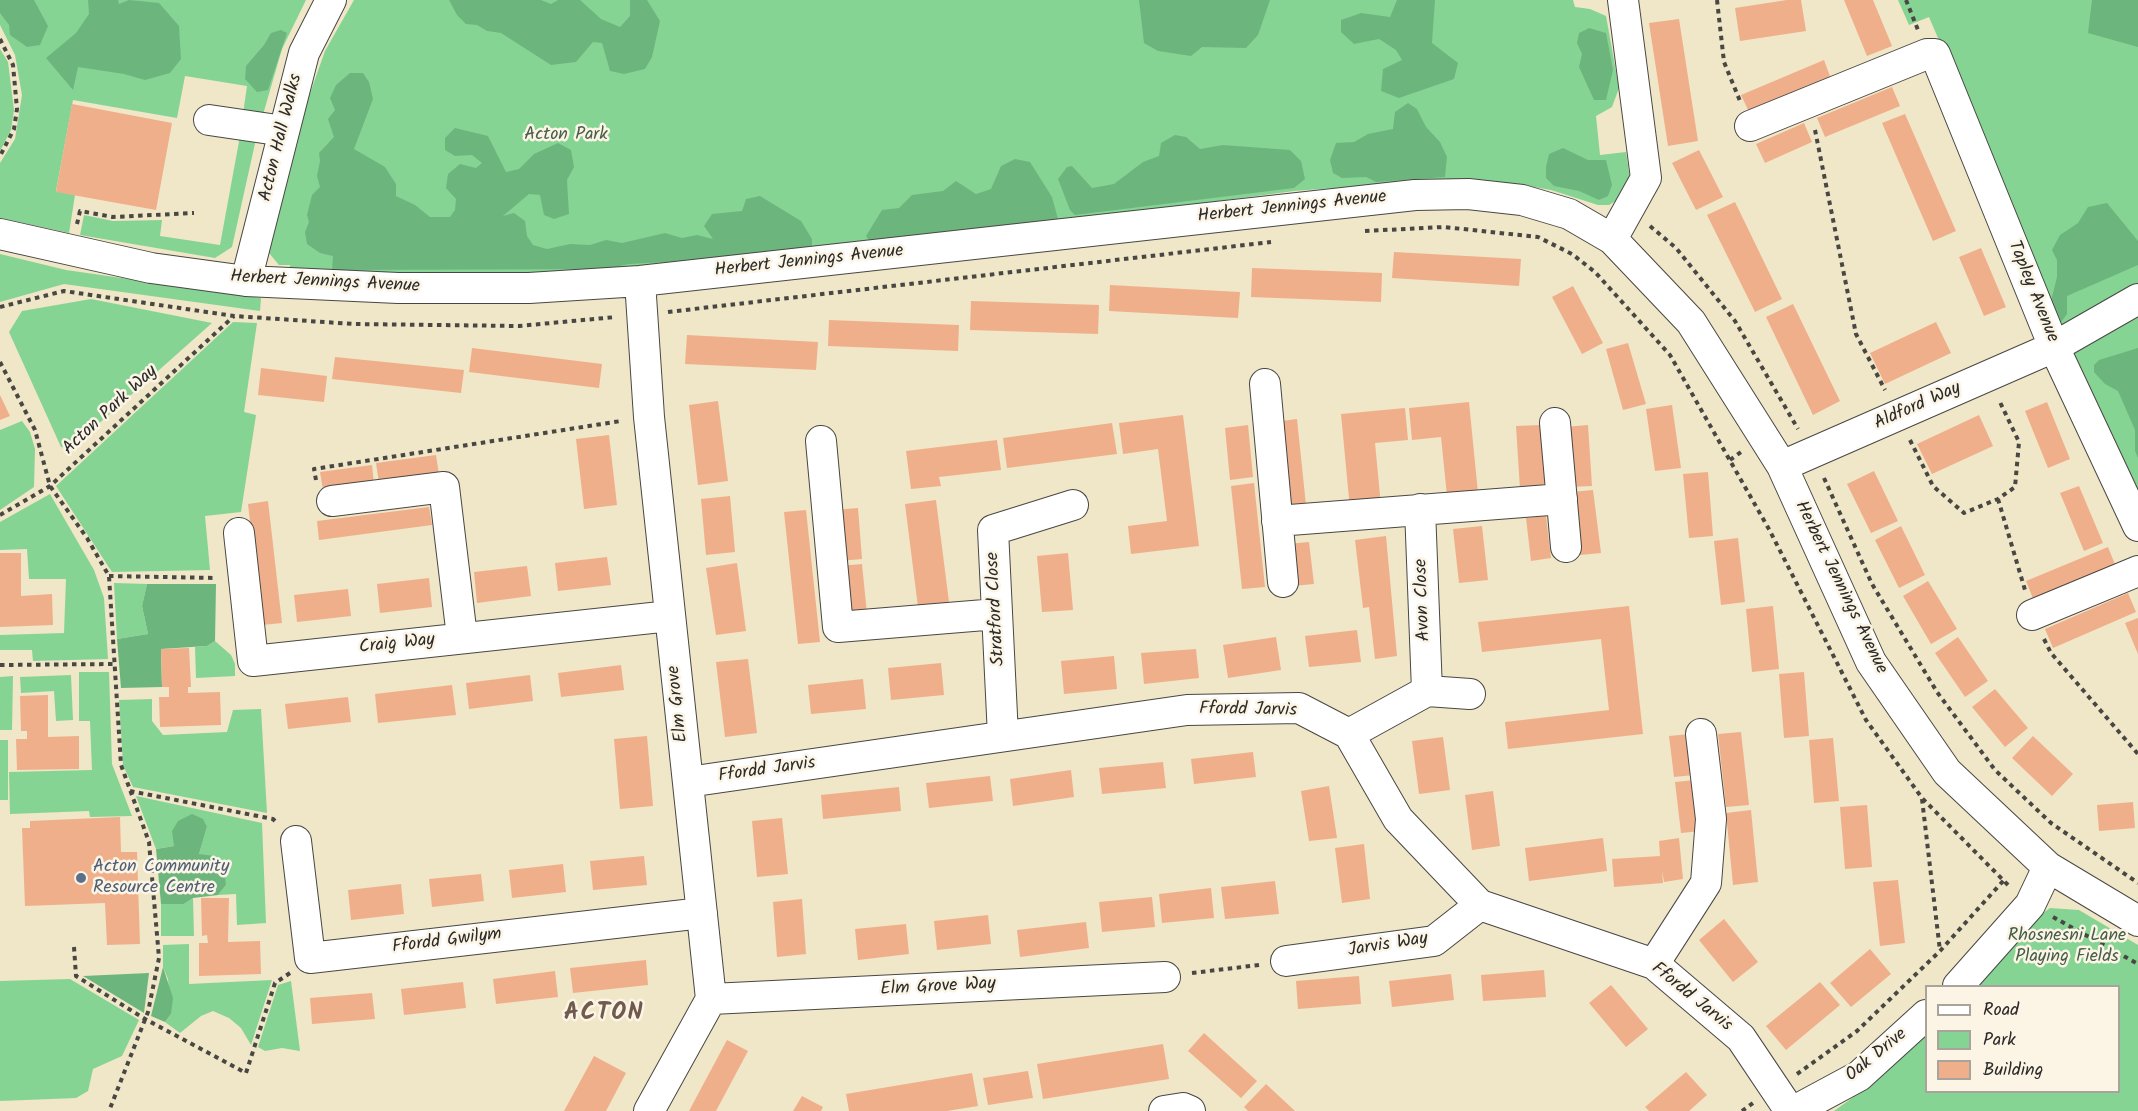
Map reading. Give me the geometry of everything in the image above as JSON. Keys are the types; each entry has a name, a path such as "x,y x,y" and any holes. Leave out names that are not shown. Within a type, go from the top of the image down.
{"street":[{"name":"Acton Hall Walks","path":"246,281 304,53 331,0"},
{"path":"1612,239 1646,178 1646,163 1623,0"},
{"name":"Tapley Avenue","path":"1809,103 1927,54 1935,54 2054,347 2138,526"},
{"path":"1750,126 1809,103"},
{"path":"209,120 284,131"},
{"name":"Herbert Jennings Avenue","path":"0,234 151,268 246,281 398,288 529,288 640,281 1415,195 1468,194 1522,200 1569,214 1612,239 1691,322 1782,466 1871,662 1947,772 2048,867 2138,921"},
{"name":"Elm Grove","path":"640,281 649,417 711,999"},
{"name":"Aldford Way","path":"1782,466 2054,347 2138,299"},
{"path":"1265,384 1283,582"},
{"path":"1556,423 1566,547"},
{"path":"821,441 838,627 997,614"},
{"path":"332,501 444,487 462,638"},
{"path":"1278,521 1562,499"},
{"name":"Stratford Close","path":"1003,736 993,530 1073,505"},
{"name":"Avon Close","path":"1420,509 1427,691"},
{"name":"Craig Way","path":"238,533 253,661 670,616"},
{"path":"2032,615 2138,571"},
{"path":"1349,734 1427,691 1470,693"},
{"name":"Ffordd Jarvis","path":"688,782 1187,710 1299,708 1349,734 1398,819 1480,905 1654,964 1741,1038 1786,1104"},
{"path":"1654,964 1706,883 1711,819 1701,734"},
{"path":"296,841 310,958"},
{"path":"1960,985 2030,905 2048,867"},
{"name":"Jarvis Way","path":"1286,961 1434,941 1480,905"},
{"name":"Ffordd Gwilym","path":"310,958 702,913"},
{"name":"Elm Grove Way","path":"711,999 1165,977"},
{"path":"649,1111 711,999"},
{"name":"Oak Drive","path":"1786,1104 1859,1076 1925,1016"},
{"path":"1164,1111 1184,1108 1190,1111"}],"path":[{"path":"1717,0 1724,62 1750,126"},
{"path":"0,39 13,65 18,109 14,129 0,156"},
{"path":"1809,103 1856,334 1933,486 1964,513 1998,499 2015,487 2019,442 1988,376"},
{"path":"1630,210 1676,248 1735,321 1812,453 1872,584 1937,692 1995,770 2051,823 2138,883"},
{"path":"80,211 112,217 194,213"},
{"name":"Acton Park Way","path":"0,307 64,291 234,316 50,486 0,515"},
{"path":"0,362 35,430 50,486 87,538 109,576 121,765 149,842 159,958 145,1019 109,1111"},
{"path":"332,501 319,503 314,469 649,417"},
{"path":"109,576 243,578"},
{"path":"0,665 114,664"},
{"path":"130,790 273,819 296,841"},
{"path":"1922,798 1940,951"},
{"path":"1786,1104 1940,951 2004,880"},
{"path":"2030,905 2138,964"},
{"path":"74,947 76,976 145,1019 246,1073 275,983 310,958"},
{"path":"1165,977 1286,961"}],"green space":[{"path":"0,0 306,0 282,49 262,118 243,114 247,86 185,76 177,118 73,100 56,191 75,195 69,233 0,218 0,163 15,139 22,95 15,55 0,25"},
{"path":"0,0 34,0 48,26 40,45 27,47 10,35 9,25 0,13"},
{"path":"88,0 118,0 119,4 129,0 159,3 179,26 181,59 170,73 145,80 124,74 78,67 73,90 46,58 76,33 89,14"},
{"name":"Acton Park","path":"354,0 1573,0 1575,7 1590,9 1606,16 1619,88 1612,107 1596,116 1600,155 1626,152 1630,179 1619,199 1609,205 1598,205 1551,190 1522,185 1439,180 1294,191 948,237 607,273 289,273 290,265 279,265 269,253 296,133 325,51"},
{"path":"449,0 541,0 551,4 558,0 580,0 601,19 620,27 630,16 630,0 647,0 660,21 652,57 645,69 624,74 610,71 602,43 593,42 576,62 551,65 501,33 466,24 457,15"},
{"path":"1139,0 1270,0 1258,35 1246,48 1202,47 1191,56 1158,51 1144,43"},
{"path":"1397,0 1435,0 1432,43 1458,63 1454,79 1399,98 1381,91 1383,69 1402,60 1396,50 1379,39 1354,44 1341,32 1341,20 1361,13 1390,17"},
{"path":"1898,0 2138,0 2138,505 1929,17 1909,25"},
{"path":"2092,0 2138,0 2138,47 2088,33"},
{"path":"1589,28 1606,33 1613,70 1606,100 1594,100 1579,67 1582,54 1577,43 1579,33"},
{"path":"281,30 287,33 268,90 257,92 245,79 246,66 271,33"},
{"path":"0,49 8,62 14,110 11,130 0,151"},
{"path":"350,73 363,73 369,82 373,99 354,149 385,167 396,184 396,196 415,205 430,217 450,217 455,210 456,199 446,188 448,174 460,164 476,168 482,163 472,155 455,156 445,150 445,138 455,128 488,136 506,172 519,169 534,154 558,143 571,150 574,167 567,180 569,214 554,219 544,215 540,195 529,194 503,216 514,213 525,221 527,236 533,245 547,249 570,244 590,245 606,240 622,243 665,233 682,238 697,235 713,239 704,226 712,214 742,211 746,199 760,196 801,221 812,239 812,249 759,257 629,264 606,269 332,270 333,256 320,253 307,244 305,232 309,222 307,215 312,195 320,187 317,176 319,153 334,137 328,119 335,110 330,98 336,85"},
{"path":"1408,103 1417,109 1426,127 1440,142 1447,157 1445,177 1376,182 1366,177 1342,178 1333,173 1330,160 1336,143 1354,142 1368,134 1393,129 1395,112"},
{"path":"1175,135 1186,137 1200,149 1223,145 1290,150 1301,161 1305,179 1294,188 1075,215 1070,210 1058,179 1067,167 1072,166 1092,188 1114,184 1143,162 1159,156 1161,143"},
{"path":"240,136 256,139 232,247 215,258 80,235 84,215 113,221 162,220 160,236 220,245"},
{"path":"1563,148 1588,160 1606,160 1612,185 1608,196 1599,200 1579,191 1554,186 1546,178 1549,154"},
{"path":"1015,159 1030,162 1052,197 1058,219 872,244 866,236 882,210 899,208 912,195 943,191 956,181 976,194 991,189 1001,166"},
{"path":"2107,203 2138,241 2138,265 2067,296 2067,314 2061,322 2051,301 2057,277 2057,260 2052,250 2060,235 2078,223 2088,207"},
{"path":"0,254 66,270 261,298 260,311 64,284 0,302"},
{"path":"91,299 212,323 87,434 80,443 71,448 61,447 9,332 22,311"},
{"path":"233,322 257,323 244,412 256,415 241,512 205,516 210,570 112,572 56,486"},
{"path":"2138,348 2138,458 2135,451 2135,430 2118,391 2105,384 2094,372 2094,365 2099,360"},
{"path":"22,421 30,432 35,449 34,487 0,510 0,430"},
{"path":"50,494 94,570 104,598 108,659 33,661 32,650 0,650 0,635 64,633 66,579 29,579 27,549 0,550 0,522"},
{"path":"114,583 147,584 142,606 148,634 117,639"},
{"path":"147,584 216,584 215,641 207,646 161,649 162,687 121,688 117,639 148,634 142,606"},
{"path":"215,641 231,655 235,664 235,676 196,678 195,647 207,646"},
{"path":"79,672 109,672 112,764 132,816 90,817 89,811 10,814 9,772 92,770 90,721 79,721"},
{"path":"71,675 73,720 56,721 54,691 21,693 20,677"},
{"path":"13,676 12,730 0,730 0,677"},
{"path":"152,699 152,721 163,735 227,732 233,710 261,709 267,813 133,787 123,765 119,700"},
{"path":"0,740 8,740 8,800 0,800"},
{"path":"136,796 262,823 266,923 237,925 236,894 218,895 226,885 199,854 207,827 174,846 156,849"},
{"path":"192,814 203,819 207,827 199,854 214,856 224,869 226,885 218,895 193,898 184,904 161,904 156,849 174,846 172,831 178,821"},
{"path":"193,898 194,936 161,936 161,904 184,904"},
{"name":"Rhosnesni Lane Playing Fields","path":"2050,908 2079,910 2138,945 2138,1111 1834,1111 1870,1085 1925,1036 1925,1093 2120,1093 2120,985 1979,985 2033,920"},
{"path":"189,944 189,984 272,980 251,1045 241,1028 229,1018 213,1011 201,1016 180,1033 165,1022 171,1014 168,979 163,967 163,945"},
{"path":"163,967 173,998 171,1014 165,1022 151,1016"},
{"path":"149,973 144,1013 83,976"},
{"path":"70,979 139,1020 122,1056 93,1069 88,1091 76,1098 0,1101 0,981"},
{"path":"291,981 300,1051 282,1048 265,1051 258,1047 278,985"}],"building":[{"path":"1801,0 1806,31 1740,41 1735,8"},
{"path":"1844,0 1873,0 1892,46 1867,56"},
{"path":"1679,19 1698,141 1668,146 1649,23"},
{"path":"1824,60 1831,79 1750,114 1741,95"},
{"path":"1892,87 1900,106 1825,137 1817,118"},
{"path":"72,104 172,123 156,210 56,192"},
{"path":"1905,114 1956,231 1933,241 1882,123"},
{"path":"1804,123 1812,142 1765,163 1756,144"},
{"path":"1699,150 1723,197 1696,210 1672,163"},
{"path":"1735,202 1782,299 1755,312 1707,215"},
{"path":"1981,248 2006,307 1984,316 1959,257"},
{"path":"1394,252 1521,259 1519,286 1392,278"},
{"path":"1252,268 1382,273 1381,302 1251,297"},
{"path":"1110,285 1240,292 1238,318 1109,311"},
{"path":"1573,286 1603,343 1582,354 1552,297"},
{"path":"971,301 1099,305 1098,334 970,330"},
{"path":"1793,304 1840,401 1813,415 1766,317"},
{"path":"829,320 959,325 958,351 828,346"},
{"path":"1936,322 1951,353 1885,384 1870,353"},
{"path":"687,335 818,342 816,370 685,364"},
{"path":"1628,343 1646,404 1623,410 1606,349"},
{"path":"472,348 602,364 599,388 469,372"},
{"path":"335,357 464,370 461,393 332,379"},
{"path":"261,368 327,376 324,402 258,395"},
{"path":"0,395 10,416 0,420"},
{"path":"718,401 728,481 698,485 689,405"},
{"path":"1469,402 1478,493 1447,496 1441,437 1412,440 1409,408"},
{"path":"2047,402 2070,459 2048,468 2025,411"},
{"path":"1672,405 1681,468 1655,471 1646,409"},
{"path":"1405,408 1408,440 1375,443 1381,506 1350,509 1341,414"},
{"path":"1183,415 1199,546 1131,554 1128,526 1167,521 1158,449 1123,454 1119,423"},
{"path":"1979,415 1993,446 1932,474 1917,444"},
{"path":"1297,419 1307,515 1283,517 1274,422"},
{"path":"1112,423 1117,454 1007,468 1003,438"},
{"path":"1248,425 1253,477 1230,480 1225,428"},
{"path":"1541,425 1545,488 1520,489 1516,426"},
{"path":"1588,425 1592,486 1569,487 1565,427"},
{"path":"609,435 617,505 584,509 576,439"},
{"path":"997,440 1001,470 939,477 941,486 911,489 906,451"},
{"path":"436,455 439,474 379,483 376,463"},
{"path":"372,465 374,484 323,490 320,472"},
{"path":"1874,471 1898,521 1871,533 1847,484"},
{"path":"1708,472 1713,536 1689,538 1683,474"},
{"path":"1254,483 1265,587 1242,589 1231,486"},
{"path":"2079,486 2103,543 2084,551 2060,493"},
{"path":"1593,490 1601,553 1580,555 1572,492"},
{"path":"730,496 735,552 706,555 701,499"},
{"path":"936,500 950,610 919,615 905,504"},
{"path":"268,501 282,623 262,625 248,504"},
{"path":"429,507 432,525 319,540 317,521"},
{"path":"858,508 862,559 839,561 834,510"},
{"path":"806,510 820,642 798,644 784,512"},
{"path":"1546,516 1551,558 1531,561 1526,518"},
{"path":"1482,526 1488,580 1459,583 1453,529"},
{"path":"1901,526 1925,575 1899,588 1875,540"},
{"path":"1386,536 1397,656 1375,659 1369,607 1363,608 1355,540"},
{"path":"1738,538 1745,602 1721,605 1714,541"},
{"path":"1309,542 1314,584 1293,586 1288,544"},
{"path":"2108,547 2116,567 2034,601 2026,581"},
{"path":"0,553 21,553 21,596 52,594 53,625 0,627"},
{"path":"1068,553 1073,610 1042,612 1037,556"},
{"path":"607,557 611,585 558,591 555,563"},
{"path":"737,563 746,631 716,635 706,568"},
{"path":"862,564 867,614 844,616 839,566"},
{"path":"527,566 531,596 477,603 474,572"},
{"path":"429,578 432,607 380,613 377,584"},
{"path":"1928,581 1957,629 1931,644 1903,596"},
{"path":"348,589 351,616 297,622 294,595"},
{"path":"2128,593 2136,612 2053,648 2045,629"},
{"path":"1629,606 1643,734 1508,749 1505,722 1609,710 1601,639 1482,652 1478,622"},
{"path":"1773,606 1779,669 1752,672 1746,609"},
{"path":"2138,618 2138,654 2125,623"},
{"path":"1357,630 1361,662 1309,667 1305,636"},
{"path":"1276,637 1281,670 1228,678 1223,645"},
{"path":"1958,637 1988,681 1965,697 1935,653"},
{"path":"189,648 191,687 188,687 188,693 220,692 221,725 160,727 159,697 169,697 169,687 162,687 161,649"},
{"path":"1196,649 1199,678 1144,684 1141,653"},
{"path":"1114,656 1117,689 1064,694 1061,661"},
{"path":"748,659 757,733 725,737 716,662"},
{"path":"941,663 944,695 891,700 888,668"},
{"path":"621,665 624,690 561,697 558,673"},
{"path":"1804,672 1809,736 1784,738 1779,674"},
{"path":"530,675 533,701 469,709 466,683"},
{"path":"863,679 866,709 811,714 808,685"},
{"path":"452,685 456,715 378,723 375,694"},
{"path":"1995,689 2028,728 2005,747 1972,707"},
{"path":"48,695 48,737 79,736 79,769 17,770 16,739 27,739 27,731 21,731 20,696"},
{"path":"348,697 351,722 288,729 285,704"},
{"path":"1741,732 1749,805 1726,807 1718,734"},
{"path":"1690,734 1694,775 1674,777 1669,736"},
{"path":"647,736 653,806 620,809 614,739"},
{"path":"2033,736 2073,774 2052,796 2012,758"},
{"path":"1443,737 1450,790 1419,794 1412,741"},
{"path":"1833,738 1839,801 1814,803 1809,740"},
{"path":"1253,752 1256,777 1194,784 1191,759"},
{"path":"1163,762 1166,788 1102,794 1099,768"},
{"path":"1071,770 1074,797 1013,806 1010,779"},
{"path":"990,776 993,801 929,808 926,783"},
{"path":"1695,780 1701,831 1681,833 1675,782"},
{"path":"1329,786 1337,838 1309,841 1301,791"},
{"path":"899,787 901,811 823,819 821,795"},
{"path":"1493,791 1500,846 1472,850 1465,795"},
{"path":"2133,802 2135,828 2099,831 2097,805"},
{"path":"1867,805 1872,867 1845,869 1840,807"},
{"path":"1751,810 1758,882 1733,885 1726,813"},
{"name":"Acton Community Resource Centre","path":"120,817 121,852 137,852 140,944 107,945 105,903 25,906 22,828 30,828 30,821"},
{"path":"782,818 788,874 757,877 752,821"},
{"path":"1603,838 1607,871 1529,881 1525,848"},
{"path":"1679,838 1683,879 1664,882 1662,870 1663,883 1614,887 1612,859 1660,856 1659,841"},
{"path":"1364,844 1370,899 1342,903 1335,848"},
{"path":"644,856 647,885 593,890 590,861"},
{"path":"563,864 566,892 512,898 509,870"},
{"path":"481,874 484,901 432,907 429,879"},
{"path":"1898,880 1905,943 1880,946 1873,882"},
{"path":"1275,881 1279,914 1225,919 1221,887"},
{"path":"401,884 404,914 351,920 348,890"},
{"path":"1211,888 1214,918 1162,923 1159,894"},
{"path":"1152,897 1155,927 1102,932 1099,902"},
{"path":"201,898 229,898 228,942 260,941 261,974 199,976 199,943 208,943 207,935 202,936"},
{"path":"802,899 806,954 777,957 773,902"},
{"path":"988,915 991,944 937,950 934,921"},
{"path":"1724,919 1758,962 1733,982 1699,940"},
{"path":"1086,922 1089,948 1020,957 1017,930"},
{"path":"906,924 909,954 858,960 855,929"},
{"path":"1870,949 1891,974 1851,1007 1830,983"},
{"path":"646,960 648,985 573,993 570,968"},
{"path":"1544,970 1546,997 1483,1001 1481,975"},
{"path":"555,971 558,997 496,1004 493,979"},
{"path":"1451,974 1454,1000 1392,1007 1389,981"},
{"path":"1359,976 1361,1004 1298,1009 1296,981"},
{"path":"463,982 466,1008 404,1015 401,989"},
{"path":"1820,982 1840,1005 1786,1050 1766,1026"},
{"path":"1611,985 1648,1029 1626,1047 1589,1003"},
{"path":"372,993 375,1019 312,1024 310,998"},
{"path":"1204,1033 1257,1081 1241,1098 1188,1051"},
{"path":"727,1040 748,1051 716,1111 689,1111"},
{"path":"1163,1044 1169,1079 1043,1099 1037,1064"},
{"path":"594,1056 626,1073 606,1111 564,1111"},
{"path":"1028,1071 1033,1098 988,1105 983,1078"},
{"path":"1686,1072 1707,1095 1689,1111 1649,1111 1645,1107"},
{"path":"972,1073 978,1106 947,1111 849,1111 846,1094"},
{"path":"1266,1084 1295,1111 1248,1111 1244,1107"},
{"path":"802,1096 823,1107 821,1111 793,1111"}],"place":[{"name":"Acton Community Resource Centre","path":"81,878"}],"district":[{"name":"ACTON","path":"604,1015"}]}
